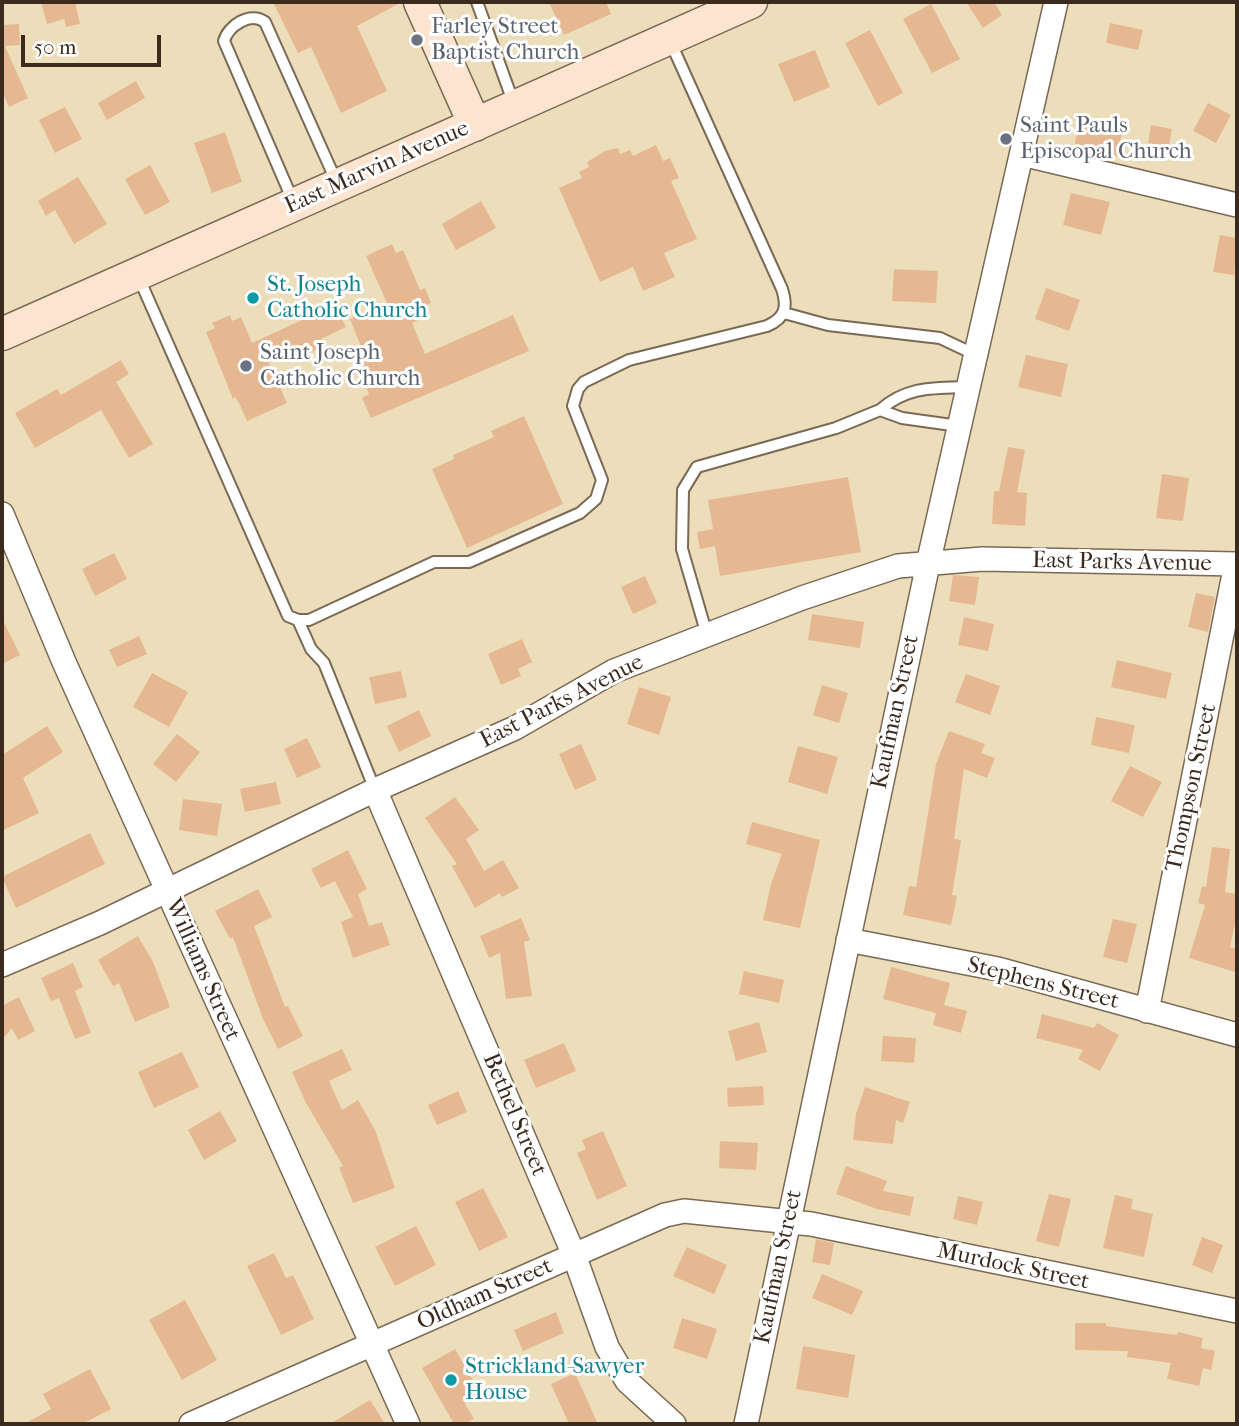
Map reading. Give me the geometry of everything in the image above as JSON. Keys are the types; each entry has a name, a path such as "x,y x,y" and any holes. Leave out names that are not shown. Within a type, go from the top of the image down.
{"main road":[{"path":"421,2 475,125"},
{"name":"East Marvin Avenue","path":"2,334 751,2"}],"street":[{"name":"Kaufman Street","path":"746,1424 928,564 1056,2"},
{"path":"1022,154 1237,205"},
{"name":"Williams Street","path":"2,514 64,662 166,891 408,1424"},
{"name":"East Parks Avenue","path":"2,965 166,891 375,790 514,728 614,671 802,598 898,566 982,559 1237,564"},
{"name":"Thompson Street","path":"1147,1011 1237,564"},
{"name":"Bethel Street","path":"375,790 574,1255 607,1347 627,1381 674,1424"},
{"name":"Stephens Street","path":"848,940 998,969 1237,1035"},
{"name":"Oldham Street","path":"191,1424 666,1215 684,1211 789,1221"},
{"name":"Murdock Street","path":"789,1221 1237,1311"}],"lane":[{"path":"477,2 515,107"},
{"path":"294,205 224,41 226,33 239,22 253,18 265,22 338,185"},
{"path":"137,274 288,616 309,620 434,562 469,562 580,513 596,499 602,480 573,406 578,389 584,382 629,360 767,326 778,321 786,304 782,289 668,38"},
{"path":"784,313 828,325 940,338 976,355"},
{"path":"707,635 682,549 683,489 697,467 836,428 880,410 896,396 933,388 968,387"},
{"path":"880,410 902,418 960,426"},
{"path":"298,620 311,649 324,663 375,790"}],"building":[{"path":"41,2 75,2 80,24 66,27 64,19 47,24"},
{"path":"273,2 402,2 357,26 387,91 341,113 311,47 298,53"},
{"path":"549,2 606,2 611,14 564,35"},
{"path":"966,2 994,2 1002,15 983,28"},
{"path":"931,4 960,59 932,73 903,19"},
{"path":"1110,23 1143,30 1138,50 1106,43"},
{"path":"19,24 20,45 5,46 28,98 9,107 2,91 2,25"},
{"path":"870,30 903,93 878,106 845,43"},
{"path":"815,50 830,87 794,102 778,64"},
{"path":"136,81 145,98 107,120 98,103"},
{"path":"1208,103 1231,115 1216,143 1193,131"},
{"path":"65,107 82,139 55,153 39,120"},
{"path":"1079,123 1122,132 1117,157 1074,148"},
{"path":"1151,125 1172,129 1169,146 1148,143"},
{"path":"225,132 242,182 212,193 194,143"},
{"path":"656,145 663,161 670,158 679,178 671,181 697,239 664,253 675,277 643,291 633,267 600,282 559,188 582,178 579,172 589,167 587,162 605,151 618,148 620,154 630,150 633,156"},
{"path":"150,165 170,202 145,215 125,179"},
{"path":"78,177 107,224 74,244 55,210 46,216 38,201"},
{"path":"1071,193 1110,202 1101,235 1063,225"},
{"path":"481,201 496,228 456,250 442,224"},
{"path":"1220,235 1237,238 1234,275 1213,272"},
{"path":"392,244 396,253 403,250 420,290 425,288 431,303 414,311 418,320 412,323 425,354 513,315 529,351 371,418 362,398 369,394 363,379 368,377 359,356 364,354 350,319 387,303 366,256"},
{"path":"894,269 938,271 936,303 892,301"},
{"path":"1046,288 1080,300 1069,331 1035,319"},
{"name":"Saint Joseph Catholic Church","path":"337,308 346,327 321,339 324,346 307,354 303,345 268,361 287,403 247,421 239,403 235,397 233,399 206,332 215,328 212,323 230,315 232,321 241,317 252,343 313,315 315,318"},
{"path":"1026,355 1068,364 1061,397 1018,387"},
{"path":"121,360 129,374 116,382 153,444 129,458 101,410 35,448 15,413 57,389 61,395"},
{"path":"524,416 563,504 467,548 432,469 454,459 453,455 494,437 491,431"},
{"path":"1008,447 1025,450 1017,492 1027,493 1025,526 992,524 994,491 999,491"},
{"path":"1162,474 1189,478 1183,521 1156,518"},
{"path":"848,477 861,552 720,576 715,546 700,549 697,532 713,529 708,500"},
{"path":"114,553 127,579 95,596 82,569"},
{"path":"953,575 979,577 975,605 949,601"},
{"path":"645,576 657,603 633,614 621,587"},
{"path":"1196,593 1215,597 1208,632 1188,627"},
{"path":"812,614 864,622 860,648 808,640"},
{"path":"964,617 994,624 988,651 958,645"},
{"path":"2,618 20,655 2,664"},
{"path":"139,636 147,654 117,667 109,650"},
{"path":"522,639 532,662 518,669 521,676 501,685 488,654"},
{"path":"1117,660 1172,673 1166,699 1111,687"},
{"path":"401,671 407,697 375,704 369,677"},
{"path":"152,673 188,692 169,727 133,707"},
{"path":"966,674 1000,686 990,715 955,702"},
{"path":"822,685 848,693 839,723 813,715"},
{"path":"639,687 671,697 659,735 627,724"},
{"path":"419,710 431,736 399,752 387,726"},
{"path":"1096,717 1135,725 1129,753 1091,745"},
{"path":"47,726 63,752 23,778 39,813 2,831 2,755"},
{"path":"949,731 985,744 981,753 995,758 987,778 964,769 954,839 961,840 952,895 957,896 951,925 903,915 909,886 916,887 936,764"},
{"path":"177,734 200,752 176,782 153,764"},
{"path":"307,738 321,767 297,778 284,749"},
{"path":"581,744 597,780 575,790 559,754"},
{"path":"798,746 838,757 827,794 788,782"},
{"path":"1130,766 1162,782 1143,817 1111,801"},
{"path":"276,782 281,804 245,812 240,789"},
{"path":"455,797 479,830 466,839 484,871 503,860 519,888 502,897 500,893 475,908 452,866 457,864 425,818"},
{"path":"183,799 222,804 217,836 179,830"},
{"path":"752,822 820,840 800,928 763,920 771,884 782,854 746,844"},
{"path":"90,833 105,864 16,908 2,877"},
{"path":"1212,847 1230,849 1225,892 1237,894 1237,914 1230,947 1237,949 1235,972 1189,958 1205,905 1198,903 1202,886 1206,887"},
{"path":"348,850 367,889 358,894 369,926 382,922 390,945 353,958 341,922 353,917 335,881 321,888 311,869"},
{"path":"258,889 272,917 254,926 285,1007 288,1006 303,1036 278,1049 263,1019 233,937 230,939 215,911"},
{"path":"521,918 530,940 524,942 532,996 506,999 500,953 489,958 480,936"},
{"path":"1113,919 1137,924 1127,963 1103,957"},
{"path":"138,936 153,962 170,1007 135,1022 119,983 113,986 98,960"},
{"path":"73,963 83,987 75,991 91,1033 75,1039 59,998 51,1001 41,978"},
{"path":"891,967 950,983 944,1005 967,1011 961,1033 933,1025 936,1013 883,999"},
{"path":"744,971 784,980 779,1003 739,994"},
{"path":"19,997 35,1031 18,1040 12,1028 2,1040 2,1006"},
{"path":"1042,1014 1094,1028 1097,1023 1119,1035 1100,1071 1078,1059 1083,1050 1036,1038"},
{"path":"759,1022 767,1052 736,1061 728,1031"},
{"path":"883,1036 916,1038 914,1063 881,1061"},
{"path":"564,1043 576,1071 536,1088 524,1060"},
{"path":"342,1049 352,1070 329,1081 342,1110 358,1100 375,1130 395,1188 353,1203 339,1167 343,1166 306,1103 292,1072"},
{"path":"182,1052 199,1087 154,1108 138,1072"},
{"path":"763,1086 764,1105 728,1107 727,1088"},
{"path":"865,1087 910,1102 903,1123 896,1120 893,1144 853,1140 856,1114"},
{"path":"458,1091 467,1112 437,1125 428,1105"},
{"path":"220,1111 237,1141 204,1160 188,1130"},
{"path":"603,1131 627,1186 597,1200 577,1153 586,1149 582,1140"},
{"path":"720,1141 758,1143 756,1170 719,1168"},
{"path":"846,1166 887,1181 883,1191 914,1197 910,1216 877,1209 836,1194"},
{"path":"483,1188 508,1237 479,1251 455,1202"},
{"path":"1049,1194 1071,1199 1059,1247 1036,1241"},
{"path":"1115,1195 1133,1199 1131,1209 1153,1214 1144,1257 1103,1248"},
{"path":"958,1196 983,1202 977,1225 953,1219"},
{"path":"416,1226 436,1265 395,1286 375,1247"},
{"path":"1202,1237 1223,1245 1212,1273 1192,1265"},
{"path":"816,1239 834,1243 830,1265 812,1262"},
{"path":"687,1247 727,1265 714,1294 673,1276"},
{"path":"274,1253 286,1278 293,1275 314,1319 281,1335 247,1266"},
{"path":"822,1274 863,1291 852,1315 812,1298"},
{"path":"185,1300 217,1360 182,1380 149,1320"},
{"path":"556,1312 564,1333 523,1351 514,1330"},
{"path":"682,1318 717,1329 707,1359 673,1348"},
{"path":"1075,1323 1106,1323 1106,1326 1177,1335 1178,1332 1203,1338 1201,1348 1215,1351 1211,1370 1203,1368 1199,1386 1167,1379 1171,1363 1127,1357 1128,1351 1075,1350"},
{"path":"803,1346 855,1355 848,1398 796,1389"},
{"name":"Strickland-Sawyer House","path":"455,1349 480,1393 464,1402 474,1419 464,1424 454,1424 422,1368"},
{"path":"90,1369 111,1409 82,1424 24,1424 51,1409 43,1394"},
{"path":"575,1373 598,1424 569,1424 551,1384"},
{"path":"370,1400 385,1424 330,1424"}],"place":[{"name":"Farley Street Baptist Church","path":"417,40"},
{"name":"Saint Pauls Episcopal Church","path":"1006,139"},
{"name":"St. Joseph Catholic Church","path":"253,298"},
{"name":"Saint Joseph Catholic Church","path":"246,366"},
{"name":"Strickland-Sawyer House","path":"451,1380"}]}
